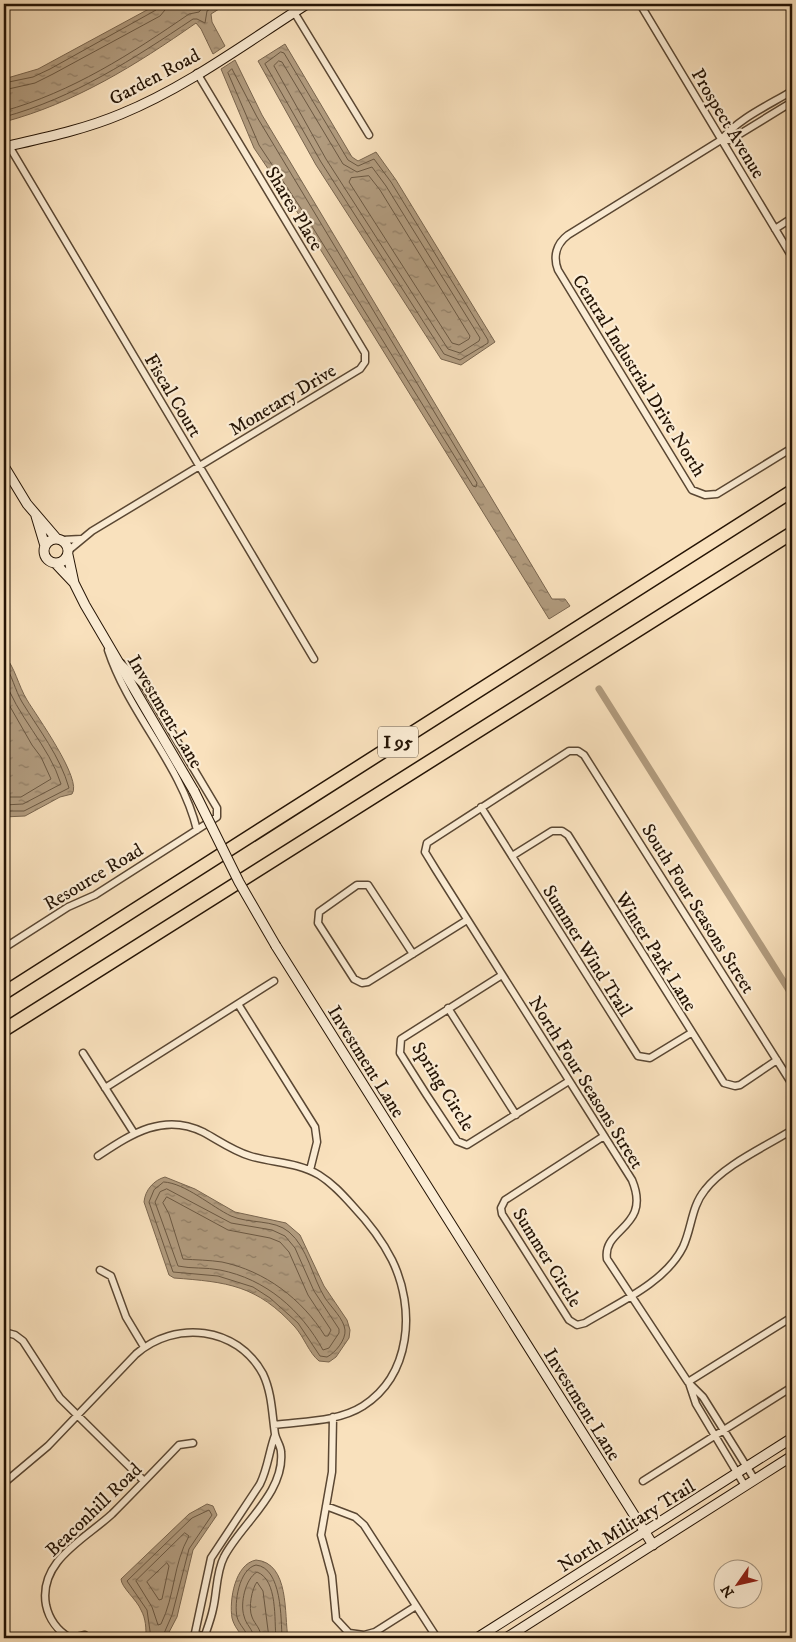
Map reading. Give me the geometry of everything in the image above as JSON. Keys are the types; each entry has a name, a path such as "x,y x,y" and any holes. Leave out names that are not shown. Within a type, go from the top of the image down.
{"highway":[{"name":"I 95","path":"4,993 792,491"},
{"name":"I 95","path":"4,1030 792,533"}],"street":[{"name":"Garden Road","path":"6,147 108,119 142,105 307,4"},
{"name":"Prospect Avenue","path":"640,4 792,257"},
{"path":"294,12 369,135"},
{"name":"Shares Place","path":"197,73 366,358"},
{"path":"722,140 729,131 741,122 792,90"},
{"path":"722,140 730,140 792,102"},
{"name":"Central Industrial Drive North","path":"722,140 568,235 561,241 556,252 555,261 558,270 686,482 700,494 717,494 792,448"},
{"name":"Fiscal Court","path":"6,147 314,659"},
{"path":"775,229 792,218"},
{"name":"Monetary Drive","path":"68,553 81,539 199,466 286,416 360,369 366,358"},
{"path":"4,466 36,516 59,540 68,553 63,562 56,564 46,558 45,546 36,516"},
{"name":"Monetary Drive","path":"59,540 81,539"},
{"path":"45,546 50,541 59,540"},
{"name":"Investment Lane","path":"68,553 74,583"},
{"name":"Investment Lane","path":"56,564 74,583 104,639 194,791 239,882 276,946 653,1545"},
{"path":"104,639 119,680 186,795 197,830"},
{"name":"Resource Road","path":"4,948 68,907 95,895 217,817 217,808 145,687 116,659"},
{"name":"South Four Seasons Street","path":"481,807 569,751 578,751 584,755 792,1084"},
{"name":"North Four Seasons Street","path":"481,807 430,840 425,847 429,858 467,920 632,1180 636,1196 635,1211 623,1230 608,1242 607,1259 688,1382"},
{"name":"Summer Wind Trail","path":"481,807 638,1056 650,1058 691,1033"},
{"name":"Winter Park Lane","path":"512,856 552,831 562,831 568,835 720,1080 728,1085 740,1085 777,1060"},
{"path":"413,954 368,885 357,885 319,912 318,923 357,982 368,982 413,954 467,920"},
{"name":"Spring Circle","path":"502,975 401,1039 399,1043 400,1053 461,1144 471,1143 569,1081"},
{"path":"105,1088 274,981"},
{"path":"238,1004 315,1127 317,1142 310,1170"},
{"path":"448,1008 516,1115"},
{"path":"83,1053 134,1133"},
{"path":"98,1156 134,1133 157,1125 189,1127 250,1156 293,1164 310,1170 330,1183 373,1230 397,1270 405,1306 405,1345 392,1375 374,1397 362,1407 333,1417 274,1425"},
{"path":"630,1296 672,1264 683,1246 696,1203 708,1186 729,1169 792,1130"},
{"name":"Summer Circle","path":"604,1136 505,1200 501,1208 502,1214 516,1238 572,1323 585,1323 630,1296"},
{"path":"100,1270 111,1276 123,1312 144,1347"},
{"path":"688,1382 792,1318"},
{"path":"4,1332 15,1335 23,1341 52,1388 77,1416 144,1481"},
{"path":"4,1484 48,1446 144,1347 163,1337 184,1332 210,1334 231,1342 249,1355 262,1374 270,1395 275,1435 281,1452 277,1475 268,1496 223,1558 213,1609 204,1638 193,1636 211,1558 260,1484 266,1471 270,1447 275,1435"},
{"path":"688,1382 703,1396 755,1480"},
{"path":"688,1382 696,1404 745,1486"},
{"path":"643,1481 792,1387"},
{"path":"333,1417 333,1455 322,1540 332,1576 333,1608 336,1619 341,1627 354,1634 370,1634 416,1606"},
{"name":"North Military Trail","path":"477,1638 792,1438"},
{"name":"Beaconhill Road","path":"85,1635 71,1638 54,1624 47,1609 46,1587 50,1571 60,1558 100,1525 179,1444 193,1443"},
{"name":"North Military Trail","path":"506,1638 792,1456"},
{"path":"326,1506 356,1518 364,1525 437,1638"}],"water":[{"path":"158,4 227,4 211,14 212,22 225,46 213,54 196,23 151,54 104,81 56,104 4,122 4,79 38,69"},
{"path":"285,44 352,157 358,161 376,152 396,180 495,342 461,365 441,359 316,165 258,61"},
{"path":"235,60 262,115 552,599 565,599 570,606 549,619 296,210 254,148 221,69"},
{"path":"4,655 11,665 27,700 65,762 74,787 72,794 60,797 25,816 4,817"},
{"path":"165,1177 195,1189 235,1212 286,1223 300,1235 324,1286 347,1320 350,1330 349,1338 336,1357 329,1362 319,1361 312,1354 295,1327 268,1302 254,1294 226,1284 174,1278 169,1275 144,1202 146,1193 151,1186 157,1180"},
{"path":"207,1504 213,1506 217,1515 193,1550 177,1617 166,1638 146,1638 143,1613 121,1579 189,1514"},
{"path":"256,1560 267,1563 275,1570 280,1580 285,1604 288,1638 244,1638 233,1621 231,1611 238,1575 249,1563"}],"waterway":[{"path":"599,689 792,995"}]}
